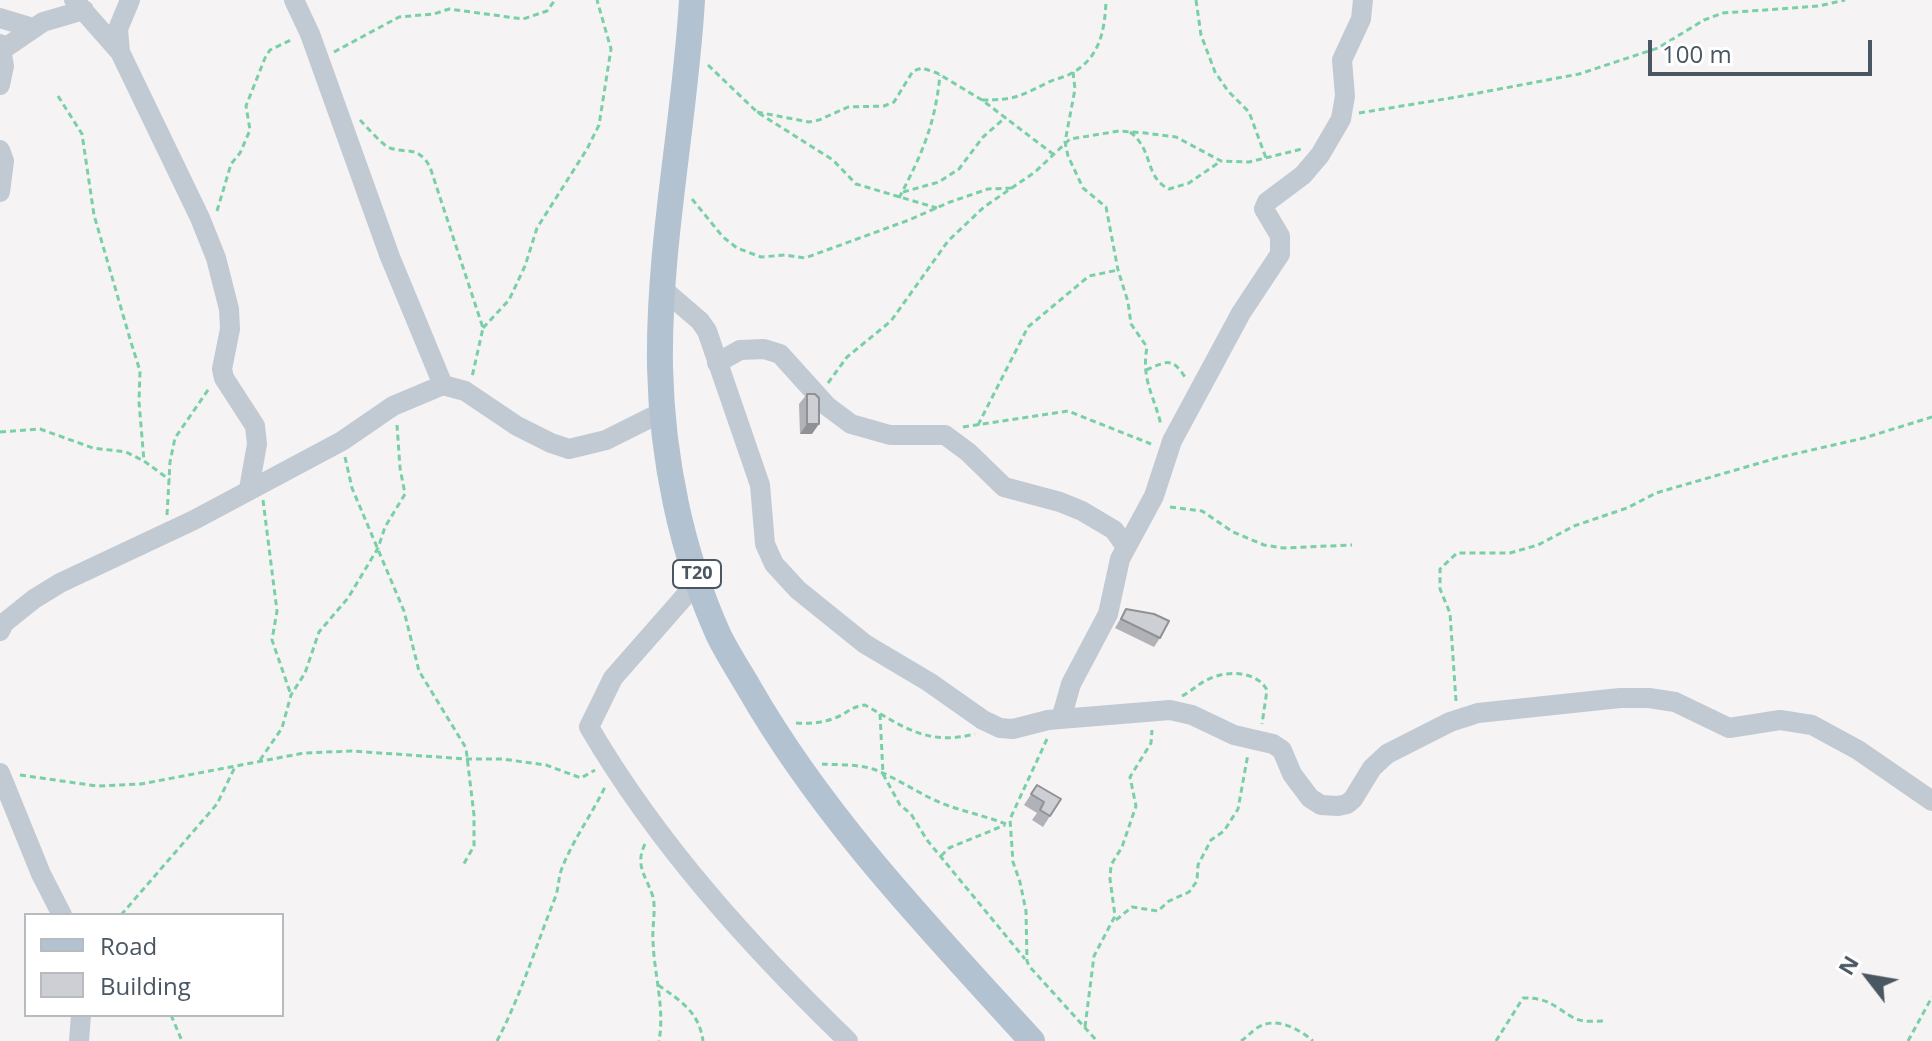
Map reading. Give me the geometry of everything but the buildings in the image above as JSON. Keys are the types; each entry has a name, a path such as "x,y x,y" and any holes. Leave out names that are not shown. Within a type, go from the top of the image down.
{"main road":[{"name":"T20","path":"692,0 674,173 660,364 663,434 683,534 720,637 768,721 807,780 923,921 1032,1041"}],"street":[{"path":"120,52 118,29 130,0"},
{"path":"294,0 320,60 390,257 443,385"},
{"path":"1059,719 1071,684 1108,614 1120,559 1150,502 1164,451 1196,399 1241,313 1280,254 1280,236 1264,209 1267,202 1303,175 1320,155 1336,128 1345,96 1342,60 1361,19 1363,0"},
{"path":"0,85 4,66 1,47 79,5 120,52 210,242 229,309 230,329 222,369 224,378 255,426 257,444 253,487"},
{"path":"0,18 33,28"},
{"path":"0,150 4,161 0,192"},
{"path":"664,290 700,321 707,331 760,485 765,544 774,564 798,590 865,644 1000,728 1013,729 1059,719 1156,710 1192,715 1254,741 1273,744 1282,750 1292,774 1310,798 1321,805 1338,806 1353,799 1372,768 1387,754 1450,722 1478,713 1630,698 1675,702 1729,728 1780,720 1798,721 1830,734 1932,801"},
{"path":"717,363 740,350 764,349 780,354 838,416 851,424 890,435 945,435 968,452 1004,487 1082,511 1114,530 1126,547"},
{"path":"0,631 4,623 24,607 60,583 162,535 342,441 393,406 443,385 465,391 517,426 569,449 606,440 662,412"},
{"path":"699,580 613,678 589,727 611,765 657,828 749,939 848,1041"},
{"path":"7,774 41,874 61,913"},
{"path":"79,1041 81,1017"}],"path":[{"path":"320,60 399,17 434,14 449,9 523,19 547,11 555,0"},
{"path":"483,328 509,300 543,217 599,125 611,49 597,0"},
{"path":"982,100 1017,98 1073,72 1103,38 1106,0"},
{"path":"1196,0 1201,35 1215,72 1228,91 1249,112 1266,158"},
{"path":"819,396 847,357 891,321 948,241 984,207 1035,172 1065,142 1080,137 1130,132 1176,137 1221,161 1249,162 1298,151 1369,110 1457,97 1594,70 1658,48 1704,20 1723,13 1819,6 1845,0"},
{"path":"210,242 231,164 240,153 250,130 246,106 265,58 278,44 310,34"},
{"path":"690,39 715,73 757,112 833,160 856,184 937,208"},
{"path":"757,112 796,120 819,120 848,107 890,104 913,71 927,69 982,100 1053,154"},
{"path":"954,425 978,425 1068,411 1164,451 1162,427 1150,395 1146,341 1131,324 1106,207 1083,188 1065,142 1075,89 1073,72"},
{"path":"899,198 923,152 934,119 940,75"},
{"path":"58,96 82,134 94,215 137,356 144,461"},
{"path":"903,192 939,182 959,169 983,137 1007,117"},
{"path":"360,120 390,148 406,149 427,161 483,328 478,357 465,391"},
{"path":"1130,132 1147,150 1153,175 1169,189 1189,183 1221,161"},
{"path":"674,173 723,237 737,248 761,257 814,257 988,189 1014,188"},
{"path":"978,425 1028,327 1089,276 1118,270"},
{"path":"1146,370 1162,363 1176,363 1196,399"},
{"path":"162,535 175,438 207,394 212,380"},
{"path":"260,760 282,728 291,695 305,673 319,632 348,598 378,548 385,527 405,490 393,406"},
{"path":"1450,722 1456,688 1450,613 1440,589 1440,569 1457,553 1510,553 1538,545 1574,526 1627,508 1656,493 1932,417"},
{"path":"0,432 28,428 51,431 93,448 126,452 170,480"},
{"path":"342,441 352,488 404,611 419,671 466,748 474,815 474,846 462,867"},
{"path":"253,487 267,519 271,579 277,611 272,640 291,695"},
{"path":"1150,502 1202,511 1233,532 1264,545 1283,548 1352,545"},
{"path":"1085,1027 1094,956 1115,916 1111,865 1122,847 1136,806 1130,777 1151,743 1156,710 1215,677 1230,674 1254,677 1265,685 1268,697 1238,809 1224,831 1211,840 1201,858 1199,877 1192,889 1169,901 1158,911 1132,907 1113,923"},
{"path":"768,721 813,724 839,717 855,706 865,705 915,734 938,738 968,736 1000,728"},
{"path":"880,714 883,774 900,805 911,814 927,840 1027,962 1097,1041"},
{"path":"1027,962 1026,911 1013,862 1008,823 1059,719"},
{"path":"7,774 97,786 141,784 304,753 351,751 530,762 581,778 611,765 606,786 560,872 556,897 538,946 516,1004 497,1041"},
{"path":"795,761 866,767 950,807 1008,823"},
{"path":"123,913 217,804 235,767"},
{"path":"941,856 949,848 1008,823"},
{"path":"657,828 642,850 640,861 641,873 653,899 659,1041"},
{"path":"658,985 691,1009 701,1028 703,1041"},
{"path":"1908,1041 1932,997"},
{"path":"1496,1041 1521,1000 1526,998 1547,1000 1573,1018 1606,1021"},
{"path":"172,1017 182,1041"},
{"path":"1241,1041 1257,1028 1279,1023 1292,1027 1313,1041"}]}
